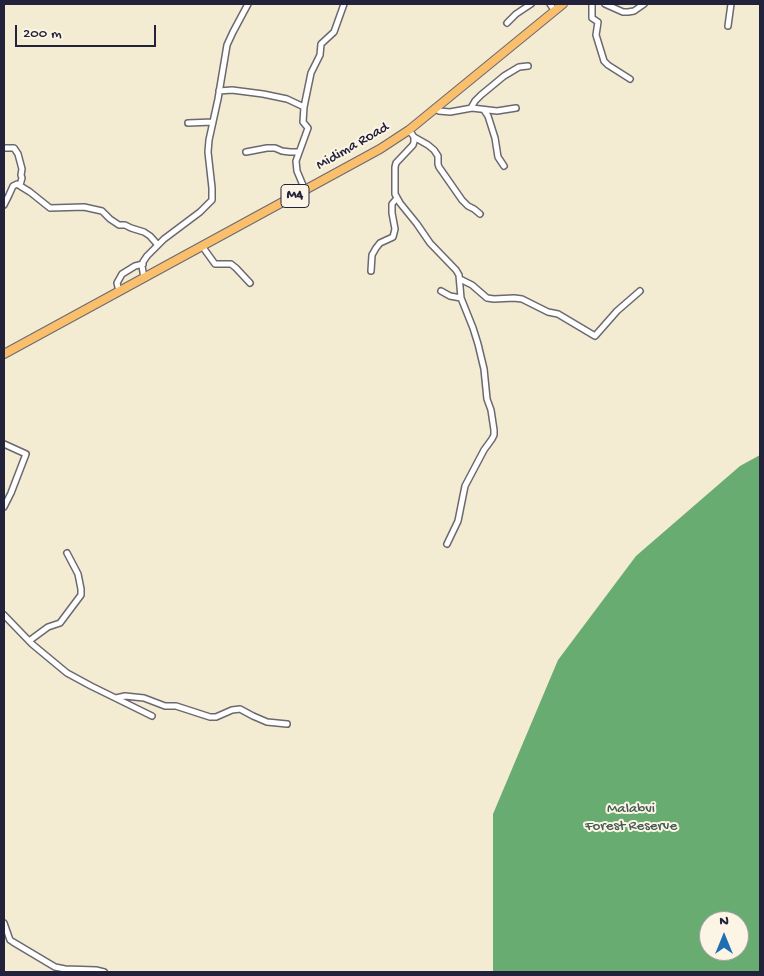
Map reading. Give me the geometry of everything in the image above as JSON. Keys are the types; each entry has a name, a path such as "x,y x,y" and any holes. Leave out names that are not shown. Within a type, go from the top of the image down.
{"main road":[{"name":"Midima Road","path":"4,354 373,153 412,134 435,108 508,50 552,7 563,4"}],"street":[{"path":"144,278 143,264 147,256 212,200 208,152 209,140 227,45 248,4"},
{"path":"305,190 297,171 296,161 308,128 303,122 311,72 320,55 320,44 334,32 344,4"},
{"path":"507,23 531,4"},
{"path":"592,4 592,18 598,22 596,32 604,60 608,65 630,79"},
{"path":"605,4 623,12 634,11 644,4"},
{"path":"728,26 731,4"},
{"path":"470,108 481,95 504,76 519,67 528,66"},
{"path":"219,91 232,90 257,93 287,100 304,107"},
{"path":"435,108 439,112 470,108 502,111 516,108"},
{"path":"484,110 488,116 495,138 498,156 504,166"},
{"path":"188,123 213,122"},
{"path":"412,134 413,145 399,158 395,167 395,194 430,243 456,270 460,280 460,298 473,328 484,369 494,435 465,486 458,521 447,544"},
{"path":"412,134 434,150 438,156 439,167 462,200 480,214"},
{"path":"4,148 14,148 18,154 22,169 20,185"},
{"path":"246,152 275,148 282,151 299,152"},
{"path":"4,204 13,186 17,184 37,196 50,208 84,207 102,211 119,225 126,225 144,232 158,245"},
{"path":"371,271 372,255 376,248 380,243 393,237 395,229 392,204 397,198"},
{"path":"202,246 214,264 231,264 250,283"},
{"path":"119,291 117,283 122,274 134,266 143,264"},
{"path":"460,280 472,285 487,298 522,299 548,312 558,314 595,336 617,311 640,291"},
{"path":"441,291 450,296 460,298"},
{"path":"4,444 26,454 4,507"},
{"path":"29,641 48,627 60,623 81,595 78,574 66,553"},
{"path":"4,615 29,641 67,672 152,716"},
{"path":"115,698 125,696 144,698 165,706 176,706 210,717 216,717 232,710 240,709 266,722 287,724"},
{"path":"4,923 10,940 55,967 104,972"}],"green space":[{"name":"Malabvi Forest Reserve","path":"760,455 760,972 493,972 493,814 558,660 636,556 740,466"}]}
